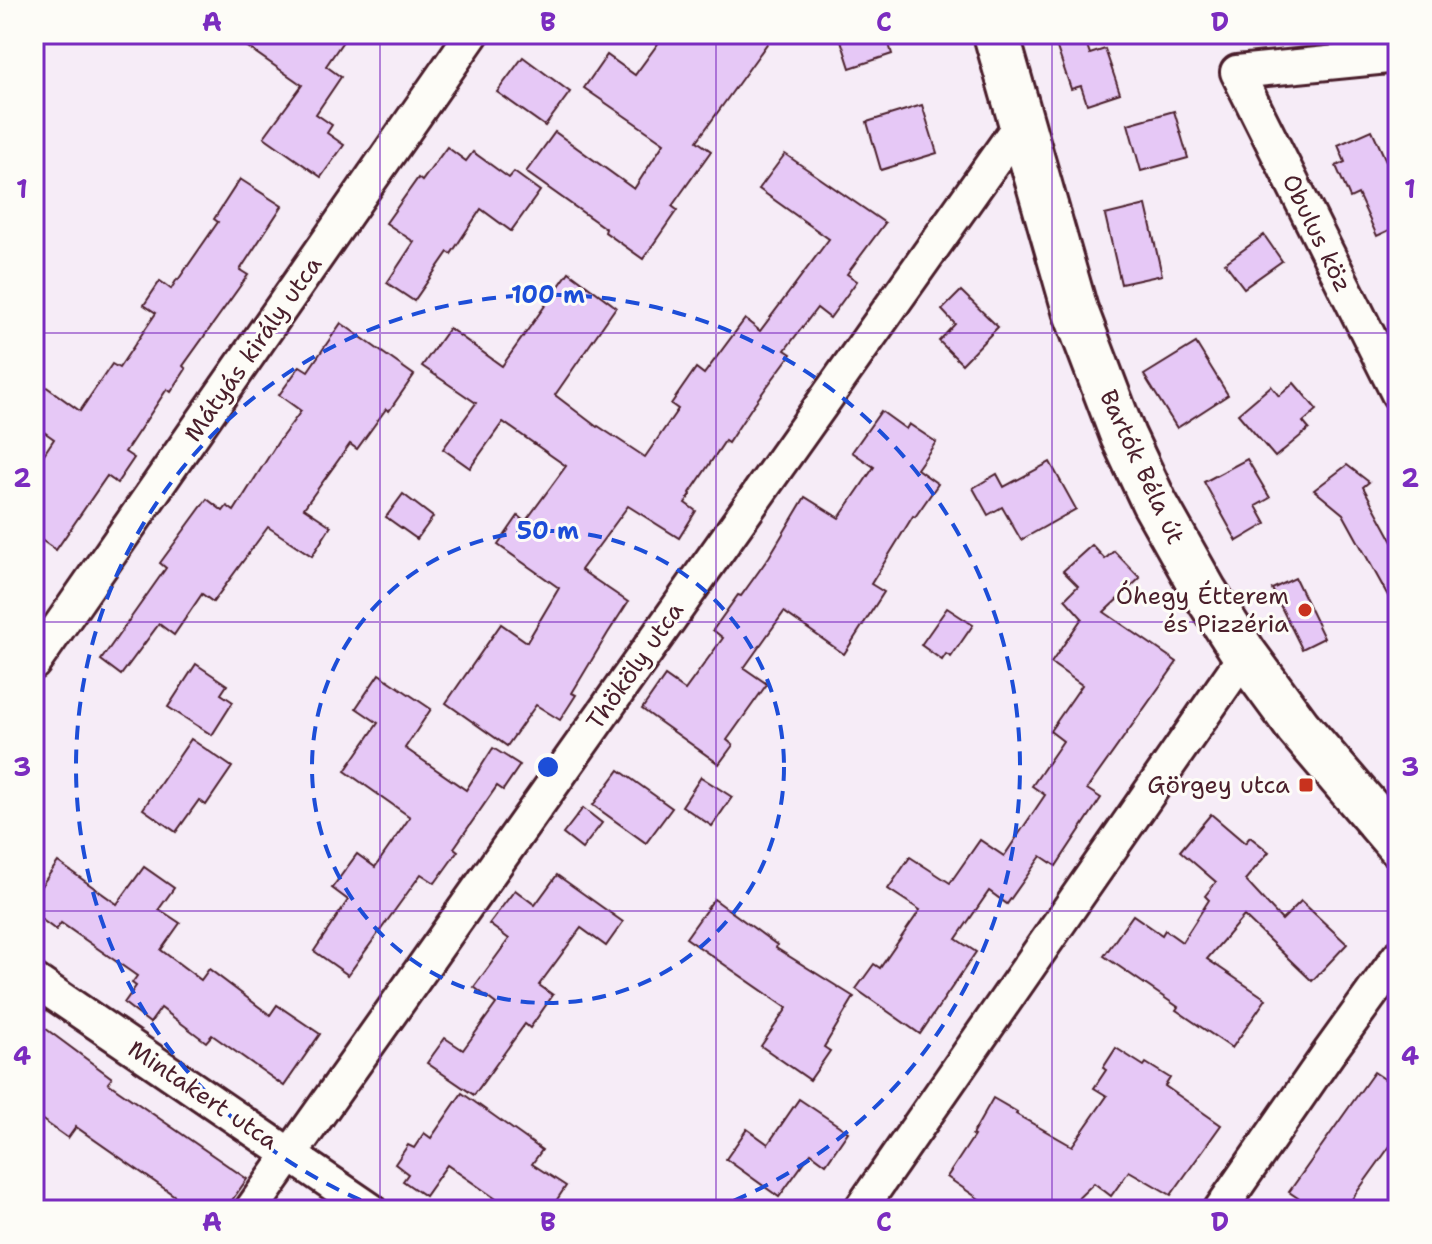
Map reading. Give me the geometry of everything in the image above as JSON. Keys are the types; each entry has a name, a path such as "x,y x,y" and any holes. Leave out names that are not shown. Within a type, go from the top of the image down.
{"street":[{"name":"Mátyás király utca","path":"34,663 472,34"},
{"name":"Bartók Béla út","path":"996,34 1075,310 1123,436 1154,502 1204,591 1245,655 1298,727 1398,844"},
{"name":"Obulus köz","path":"1398,56 1237,72 1398,394"},
{"name":"Thököly utca","path":"251,1210 1021,123"},
{"path":"860,1210 1245,655"},
{"path":"1220,1210 1398,957"},
{"name":"Mintakert utca","path":"34,980 371,1210"}],"building":[{"path":"229,34 348,34 326,66 341,77 316,114 332,125 327,133 344,145 321,177 264,137 302,85"},
{"path":"665,34 774,34 697,141 711,151 672,206 677,210 643,259 526,172 555,132 634,189 664,143 584,88 607,55 635,75"},
{"path":"839,34 886,34 892,54 850,68"},
{"path":"1083,34 1090,54 1105,49 1120,93 1087,104 1081,86 1071,89 1054,39"},
{"path":"523,57 570,92 545,126 497,92"},
{"path":"922,105 937,153 881,170 867,122"},
{"path":"1174,111 1188,158 1141,171 1128,124"},
{"path":"1372,130 1398,187 1398,226 1377,236 1358,194 1350,198 1336,166 1345,162 1338,145"},
{"path":"447,147 466,161 473,152 509,178 514,172 540,191 511,231 481,209 414,301 387,283 414,242 386,223 418,178 422,181"},
{"path":"785,154 885,223 847,274 857,281 830,318 817,308 785,350 791,354 690,493 685,503 696,511 679,538 628,506 581,570 628,602 572,693 576,695 560,720 536,705 507,746 446,703 501,624 527,642 559,588 498,545 518,516 525,522 566,466 503,422 470,468 443,449 476,403 422,366 449,328 502,366 569,272 616,307 555,395 597,427 645,457 678,409 671,404 696,368 704,374 745,319 760,331 829,239 759,189"},
{"path":"240,179 282,206 240,270 248,275 183,366 186,369 171,392 167,389 125,452 134,458 117,483 107,476 56,550 34,535 34,469 54,439 34,425 34,378 80,411 112,364 119,368 156,313 144,305 160,281 171,289 218,222 214,219"},
{"path":"1146,205 1162,275 1121,284 1105,215"},
{"path":"1264,235 1282,261 1244,288 1225,263"},
{"path":"961,291 998,327 962,364 939,341 955,324 942,310"},
{"path":"341,323 414,375 357,449 350,444 304,508 331,526 312,556 268,527 213,602 202,594 174,635 159,624 121,675 101,660 166,568 160,563 207,499 223,511 227,506 234,511 301,411 279,395 300,366 308,371"},
{"path":"1196,343 1228,395 1177,428 1144,375"},
{"path":"1294,383 1317,410 1303,422 1309,429 1275,457 1238,414 1271,386 1279,396"},
{"path":"881,411 906,429 909,424 936,442 917,469 938,484 913,516 871,584 884,592 844,654 784,612 744,668 767,684 727,740 733,745 719,764 642,709 665,676 685,690 723,638 713,630 769,557 805,497 839,518 874,467 852,452"},
{"path":"1247,459 1270,498 1256,506 1266,524 1237,541 1204,482"},
{"path":"1050,462 1076,509 1021,540 1002,507 988,515 973,488 997,474 1004,487"},
{"path":"1347,465 1369,482 1363,487 1398,551 1398,614 1343,514 1314,490"},
{"path":"403,494 433,517 417,539 386,517"},
{"path":"1092,545 1105,559 1114,551 1140,578 1104,612 1177,662 1087,789 1101,798 1056,866 1041,856 1007,904 989,891 956,939 976,952 920,1034 856,989 874,964 880,968 920,910 888,889 910,857 950,883 980,840 1004,856 1045,795 1032,786 1063,741 1050,731 1082,685 1051,663 1082,618 1065,599 1078,586 1063,571"},
{"name":"Óhegy Étterem és Pizzéria","path":"1295,578 1324,638 1302,649 1272,589"},
{"path":"947,608 973,625 951,657 946,654 942,660 921,645"},
{"path":"196,664 227,685 221,694 233,702 212,735 168,707"},
{"path":"379,674 431,709 405,748 466,790 493,748 520,765 503,790 497,786 454,848 458,851 435,883 421,874 348,975 314,951 348,900 332,888 357,854 375,867 410,817 345,771 378,723 356,708"},
{"path":"191,739 232,767 206,805 199,800 176,832 143,809"},
{"path":"619,770 672,808 646,843 593,805"},
{"path":"701,777 732,797 712,826 682,806"},
{"path":"583,808 602,823 582,849 563,834"},
{"path":"1211,814 1245,843 1250,837 1269,852 1245,880 1282,920 1301,901 1347,944 1312,981 1244,916 1207,959 1266,999 1232,1048 1104,956 1133,915 1162,935 1165,930 1182,942 1209,900 1205,896 1216,882 1180,851"},
{"path":"58,862 117,904 144,867 174,888 159,909 180,923 161,950 201,980 209,969 270,1015 277,1005 320,1034 284,1086 212,1035 206,1042 161,1008 150,1023 124,1003 136,986 132,983 137,976 61,923 56,930 34,914 34,896"},
{"path":"557,875 623,922 606,946 581,928 539,985 553,995 530,1028 525,1024 474,1095 427,1063 445,1038 463,1050 496,1004 474,987 509,939 489,924 515,890 535,905"},
{"path":"714,899 777,945 776,948 854,997 824,1047 830,1051 810,1080 761,1046 787,1008 686,938"},
{"path":"34,1020 112,1078 108,1083 247,1179 225,1210 195,1210 76,1127 68,1138 34,1114"},
{"path":"1116,1048 1170,1078 1165,1086 1221,1125 1171,1195 1129,1171 1111,1196 1094,1183 1066,1210 976,1210 982,1201 947,1177 974,1136 993,1098 1072,1146 1107,1096 1094,1088"},
{"path":"1374,1072 1398,1088 1398,1135 1344,1210 1316,1210 1289,1192"},
{"path":"462,1093 542,1150 532,1164 566,1186 550,1210 512,1210 447,1165 425,1196 403,1181 408,1174 395,1164 408,1145 414,1148 424,1133 431,1138"},
{"path":"799,1099 848,1132 826,1164 811,1153 779,1197 726,1159 747,1129 768,1144"}],"place":[{"name":"Óhegy Étterem és Pizzéria","path":"1305,610"},
{"name":"Görgey utca","path":"1306,785"}]}
